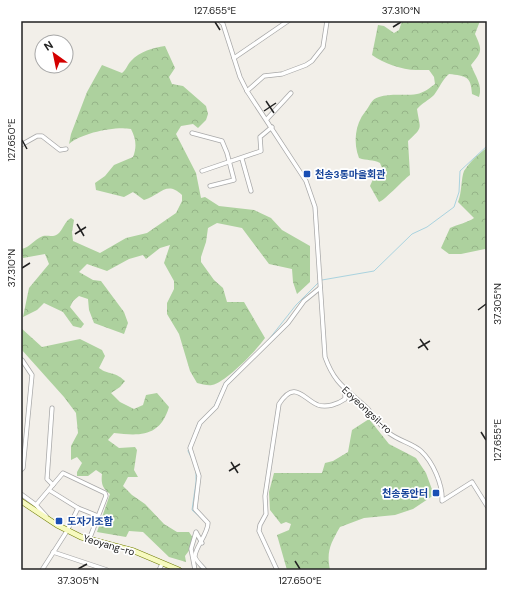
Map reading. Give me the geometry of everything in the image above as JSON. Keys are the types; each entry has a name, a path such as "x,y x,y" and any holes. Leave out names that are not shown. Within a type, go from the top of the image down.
{"street":[{"path":"202,171 242,159 261,151 260,137 272,127 247,91 223,24 220,21"},
{"path":"234,58 288,21"},
{"path":"247,91 264,76 282,74 306,66 312,61 323,47 327,21"},
{"path":"267,119 291,93"},
{"name":"Eoyeongsil-ro","path":"272,127 306,181 314,207 325,357 330,373 389,433 421,451 432,466 442,492 442,501 472,482 487,506"},
{"path":"192,133 222,141 230,162 234,180 210,186"},
{"path":"21,145 38,136 42,136 60,150 66,149"},
{"path":"242,159 251,191"},
{"path":"205,570 195,557 206,535 208,523 206,518 194,509 199,476 190,448 200,424 216,407 226,384 288,323 304,301 320,287"},
{"path":"21,361 22,360 32,375 23,468 21,470"},
{"path":"277,570 259,531 260,525 266,514 265,496 279,404 287,395 294,392 301,392 318,405 334,405 345,399 345,389"},
{"path":"52,408 47,479 53,485"},
{"path":"36,504 62,473 105,493 106,496 89,540"},
{"path":"49,490 78,508 98,516"},
{"path":"21,494 36,504 47,518"},
{"name":"Yeoyang-ro","path":"21,501 67,531 89,540 126,549 179,570"},
{"path":"42,570 67,531 78,508"},
{"path":"195,570 191,548 196,532 202,543"},
{"path":"53,552 96,568 107,570"},
{"path":"159,570 162,564"}],"green space":[{"path":"402,21 480,21 475,34 480,50 478,56 471,65 478,81 480,93 479,97 472,94 469,80 463,76 449,74 447,76 434,95 417,109 420,127 417,133 408,141 410,175 379,202 370,186 374,177 382,168 380,163 359,158 356,146 356,134 359,122 376,98 388,95 417,94 429,89 435,84 434,77 429,70 411,70 399,67 387,63 372,55 378,25 384,26 394,33 399,30"},
{"path":"165,46 175,68 169,77 172,84 183,86 206,106 208,114 206,120 198,128 193,124 181,126 176,134 196,173 201,198 205,197 219,206 254,210 271,218 282,230 310,246 310,282 297,294 293,282 292,269 269,264 242,228 217,223 208,228 201,262 214,280 223,288 227,302 244,302 265,338 248,358 233,372 218,383 210,385 197,383 190,371 179,334 167,314 167,303 174,289 174,281 164,263 170,245 160,248 146,259 143,255 129,259 107,271 87,264 79,272 93,280 101,281 124,312 128,323 124,334 94,323 89,310 88,299 79,296 73,301 70,307 84,324 81,328 73,326 63,312 44,303 37,310 23,317 29,288 49,264 45,254 23,258 21,249 27,247 43,236 57,235 71,218 74,220 72,232 73,241 100,253 126,238 147,233 176,213 182,201 182,195 172,189 163,190 144,200 133,192 124,197 96,190 95,183 105,176 114,165 133,157 135,143 131,129 124,128 99,131 75,140 69,144 71,134 87,92 102,65 122,73 131,61 138,55 151,49"},
{"path":"487,148 487,251 485,249 461,254 449,254 441,248 450,228 474,218 458,202 464,171 481,152"},
{"path":"21,328 42,347 80,339 102,350 105,356 99,368 117,375 125,381 120,387 111,393 120,402 134,409 143,405 146,395 157,393 169,407 165,417 154,429 140,434 114,433 108,440 119,448 135,447 137,450 134,470 138,477 128,477 123,486 132,495 145,504 164,524 177,532 189,532 193,538 191,548 185,556 186,562 169,557 143,532 129,531 126,537 97,532 110,494 105,490 103,485 102,474 96,470 88,476 77,476 77,472 82,463 77,457 71,460 71,446 78,433 76,413 64,397 21,349"},
{"path":"369,419 389,444 416,458 426,473 434,495 413,509 395,515 364,518 340,527 330,547 330,570 287,570 277,535 289,530 291,524 286,522 281,524 270,510 269,492 274,473 322,473 325,463 333,461 348,452 352,430"}],"waterway":[{"path":"322,280 374,271 412,234 427,227 454,207 459,192 460,171 487,146"},
{"path":"270,338 296,305 319,282"},
{"path":"214,407 225,382 236,371"},
{"path":"192,459 188,451 198,423"},
{"path":"196,472 192,510 201,518"},
{"path":"195,562 197,570"}],"place":[{"name":"천송3통마을회관","path":"307,174"},
{"name":"천송동안터","path":"436,493"},
{"name":"도자기조합","path":"59,521"}]}
